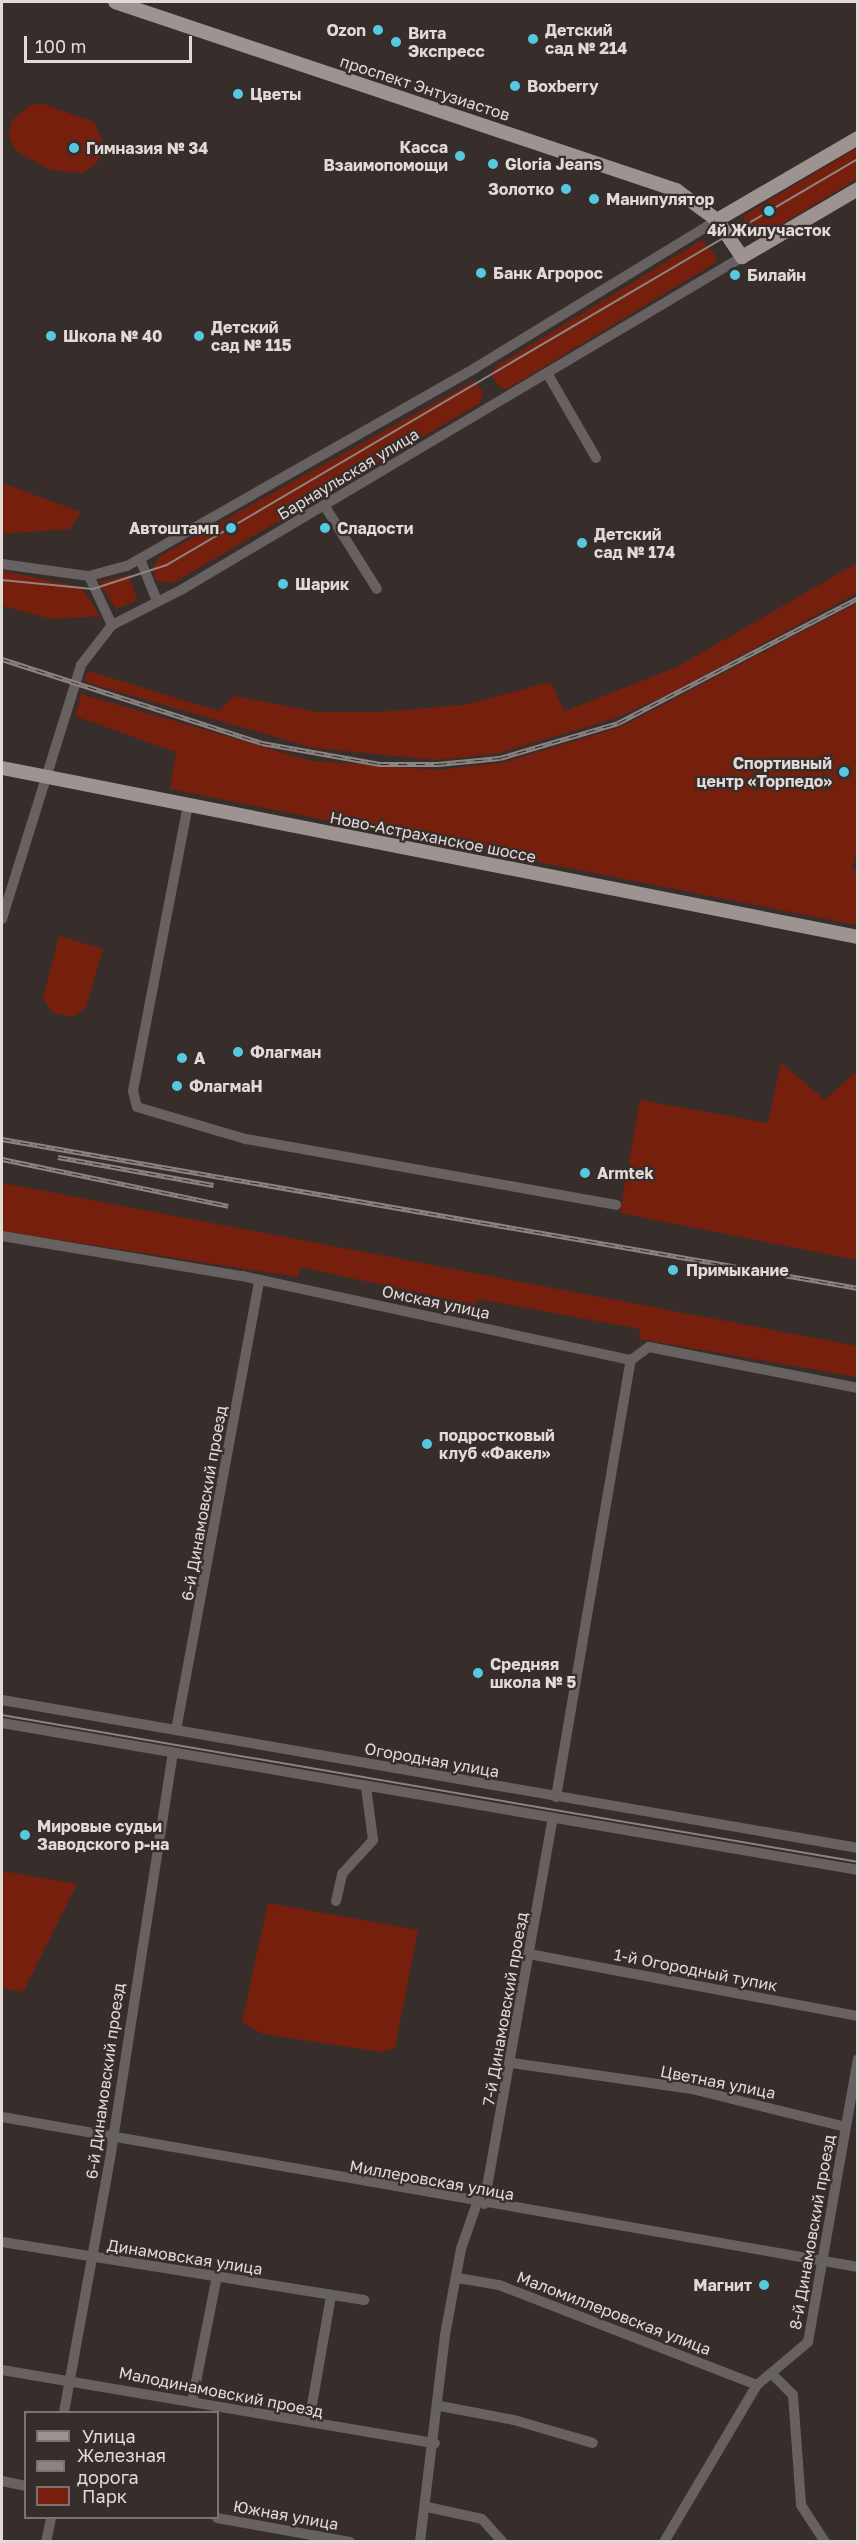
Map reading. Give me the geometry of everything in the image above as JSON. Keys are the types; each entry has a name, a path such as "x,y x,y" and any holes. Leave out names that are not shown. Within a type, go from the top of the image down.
{"main road":[{"name":"проспект Энтузиастов","path":"115,2 685,194 717,220 742,257"},
{"path":"717,220 858,138"},
{"path":"742,257 858,189"},
{"name":"Ново-Астраханское шоссе","path":"2,768 858,937"}],"street":[{"name":"Барнаульская улица","path":"2,564 89,576 140,559 475,368 717,220"},
{"name":"Барнаульская улица","path":"2,919 42,776 81,665 112,625 324,505 742,257"},
{"path":"547,373 596,458"},
{"path":"324,505 377,590"},
{"path":"140,559 157,601"},
{"path":"89,576 112,625"},
{"path":"188,805 133,1091 137,1107 246,1139 616,1205"},
{"name":"Омская улица","path":"2,1236 259,1280 631,1360"},
{"name":"6-й Динамовский проезд","path":"176,1730 259,1280"},
{"path":"556,1797 631,1360 649,1347 858,1388"},
{"name":"Огородная улица","path":"2,1700 858,1848"},
{"path":"2,1723 858,1870"},
{"name":"6-й Динамовский проезд","path":"64,2411 113,2138 172,1754"},
{"path":"336,1901 342,1874 373,1840 366,1787"},
{"name":"7-й Динамовский проезд","path":"420,2541 427,2507 440,2406 444,2335 458,2278 481,2204 512,2063 552,1818"},
{"name":"1-й Огородный тупик","path":"529,1954 858,2016"},
{"name":"8-й Динамовский проезд","path":"757,2385 774,2376 808,2342 858,2059"},
{"name":"Цветная улица","path":"512,2063 692,2089 845,2127"},
{"name":"Миллеровская улица","path":"2,2117 481,2204 858,2266"},
{"name":"Динамовская улица","path":"2,2242 90,2258 364,2300"},
{"path":"192,2402 216,2276"},
{"name":"Маломиллеровская улица","path":"458,2278 499,2285 757,2385"},
{"path":"309,2422 331,2296"},
{"name":"Малодинамовский проезд","path":"2,2370 435,2443"},
{"path":"774,2376 793,2395 801,2505 825,2541"},
{"path":"664,2541 757,2385"},
{"path":"440,2406 514,2420 592,2443"},
{"path":"2,2481 24,2486"},
{"path":"427,2507 482,2519 503,2541"},
{"name":"Южная улица","path":"219,2517 350,2541"},
{"path":"46,2541 51,2519"}],"green space":[{"path":"44,104 94,122 104,144 97,163 83,173 50,170 15,150 9,136 11,121 30,105"},
{"path":"857,148 857,179 756,239 747,236 743,216"},
{"path":"702,240 717,258 715,263 507,389 499,387 491,374 495,367"},
{"path":"474,381 483,392 480,403 173,583 156,580 152,568 160,556"},
{"path":"2,483 81,512 70,529 2,534"},
{"path":"857,563 857,593 671,693 616,718 499,753 436,760 314,748 85,682 88,671 219,711 234,696 317,712 378,712 464,705 550,682 565,711 677,667"},
{"path":"2,571 81,587 100,616 52,619 2,606"},
{"path":"129,575 137,600 116,609 99,582"},
{"path":"857,603 858,845 852,869 857,871 857,925 170,789 176,752 75,716 81,694 312,761 438,770 501,763 621,727"},
{"path":"59,936 103,949 86,1007 73,1017 53,1013 43,998"},
{"path":"781,1063 825,1100 857,1071 857,1260 620,1213 640,1100 768,1123"},
{"path":"2,1183 857,1346 857,1377 639,1339 640,1329 478,1299 475,1305 300,1267 298,1277 2,1231"},
{"path":"2,1871 77,1884 23,1992 2,1988"},
{"path":"268,1903 418,1930 395,2048 381,2052 263,2034 242,2022"}],"tram line":[{"path":"2,580 93,589 167,565 858,159"},
{"path":"2,1715 858,1862"}],"railway":[{"path":"2,659 262,743 380,764 438,764 500,758 618,723 858,598"},
{"path":"2,1139 858,1288"},
{"path":"58,1157 214,1185"},
{"path":"2,1159 228,1206"}],"place":[{"name":"Ozon","path":"378,30"},
{"name":"Детский сад № 214","path":"533,39"},
{"name":"Вита Экспресс","path":"396,42"},
{"name":"Boxberry","path":"515,86"},
{"name":"Цветы","path":"238,94"},
{"name":"Гимназия № 34","path":"74,148"},
{"name":"Касса Взаимопомощи","path":"460,156"},
{"name":"Gloria Jeans","path":"493,164"},
{"name":"Золотко","path":"566,189"},
{"name":"Манипулятор","path":"594,199"},
{"name":"4й Жилучасток","path":"769,211"},
{"name":"Банк Агророс","path":"481,273"},
{"name":"Билайн","path":"735,275"},
{"name":"Школа № 40","path":"51,336"},
{"name":"Детский сад № 115","path":"199,336"},
{"name":"Автоштамп","path":"231,528"},
{"name":"Сладости","path":"325,528"},
{"name":"Детский сад № 174","path":"582,543"},
{"name":"Шарик","path":"283,584"},
{"name":"Спортивный центр «Торпедо»","path":"844,772"},
{"name":"Флагман","path":"238,1052"},
{"name":"A","path":"182,1058"},
{"name":"ФлагмаН","path":"177,1086"},
{"name":"Armtek","path":"585,1173"},
{"name":"Примыкание","path":"673,1270"},
{"name":"подростковый клуб «Факел»","path":"427,1444"},
{"name":"Средняя школа № 5","path":"478,1673"},
{"name":"Мировые судьи Заводского р-на","path":"25,1835"},
{"name":"Магнит","path":"764,2285"}]}
